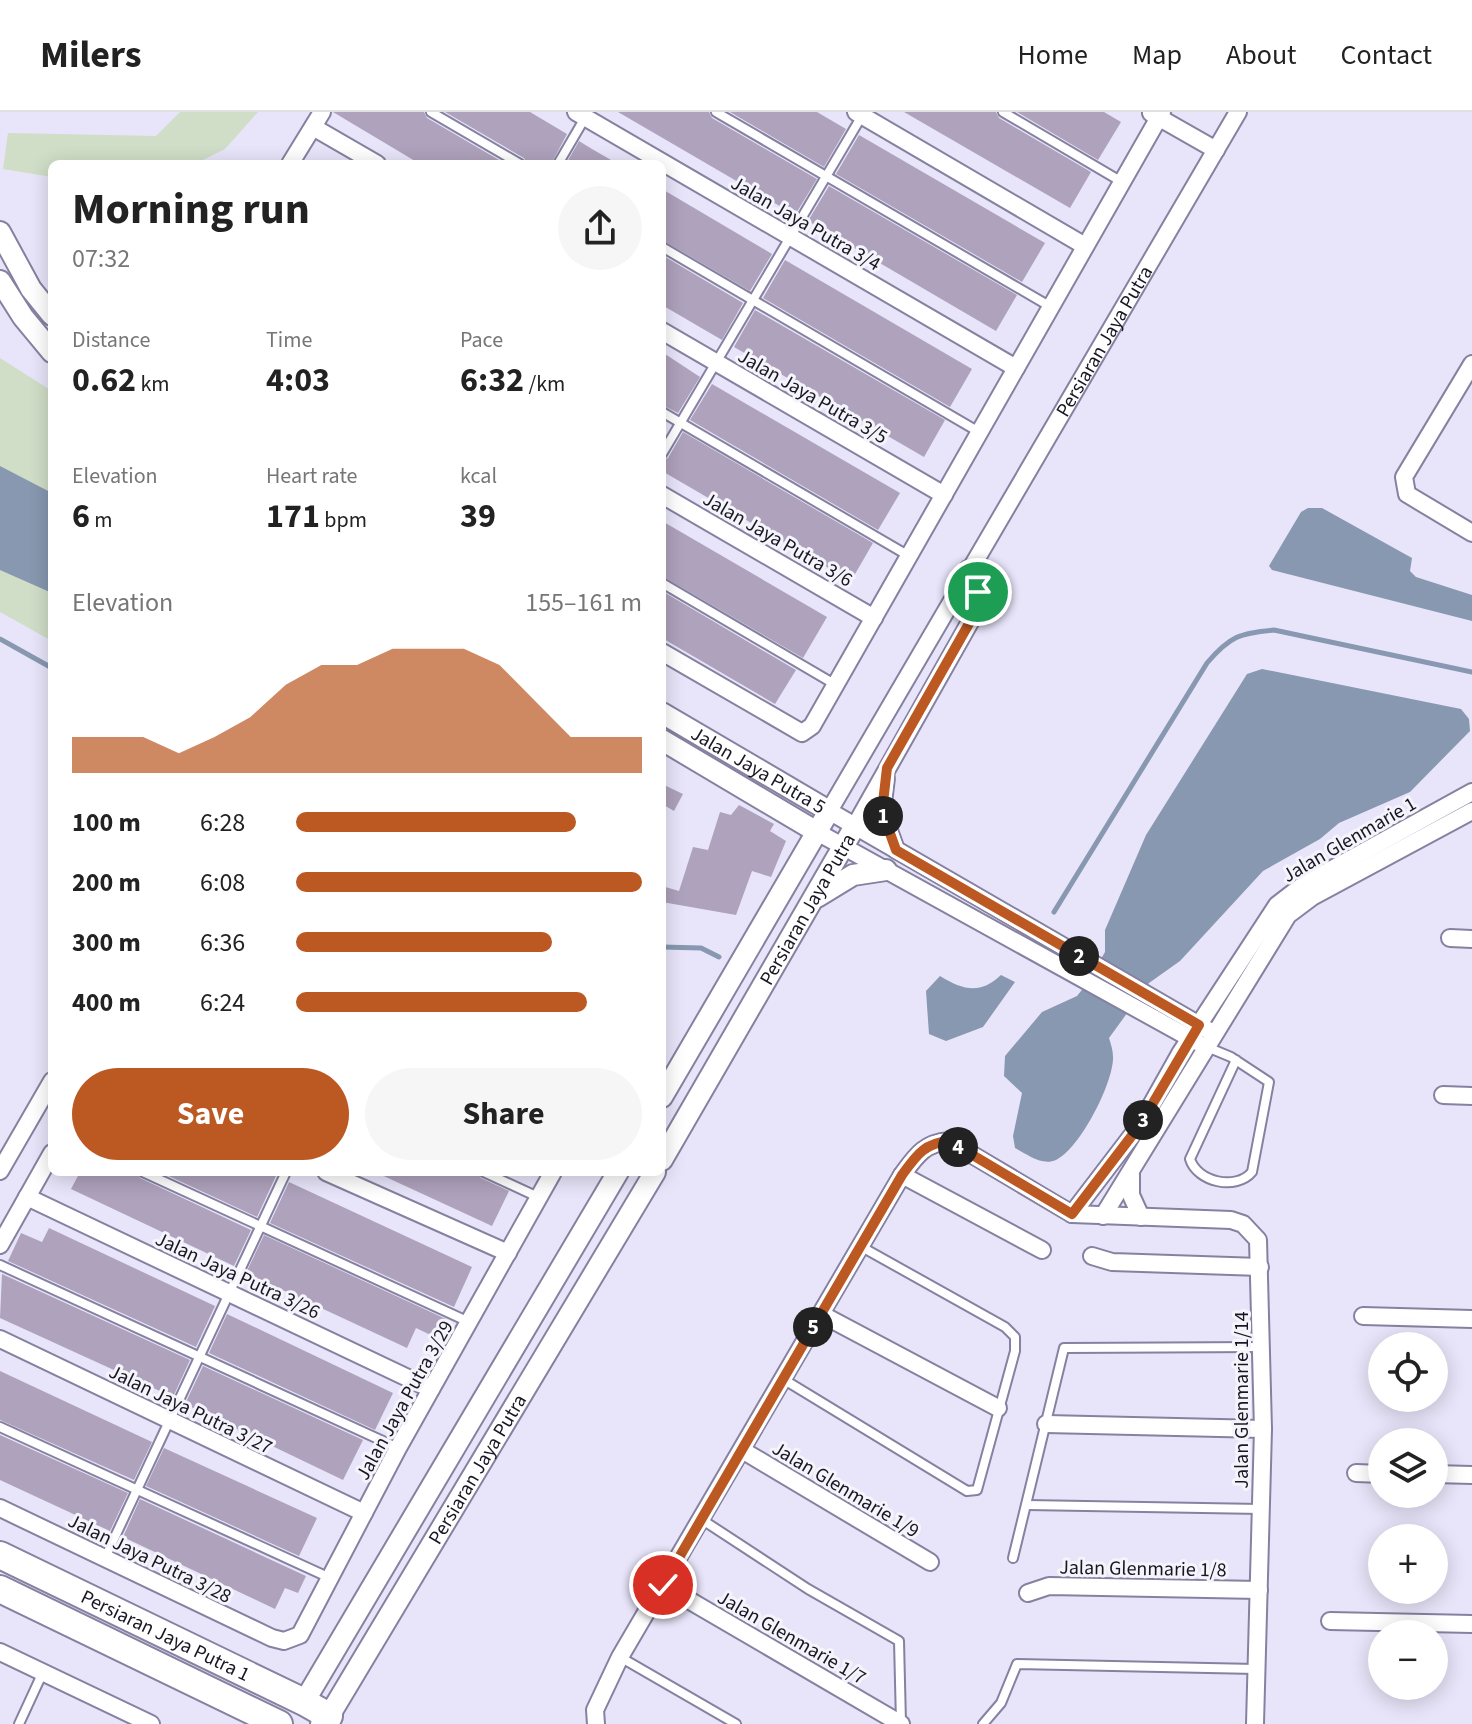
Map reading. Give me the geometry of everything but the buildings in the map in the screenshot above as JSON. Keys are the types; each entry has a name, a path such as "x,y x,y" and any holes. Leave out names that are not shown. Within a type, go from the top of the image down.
{"main road":[{"name":"Persiaran Jaya Putra 1","path":"0,1555 298,1713 327,1720"},
{"name":"Persiaran Jaya Putra 1","path":"0,1589 279,1724"}],"street":[{"path":"292,160 322,112"},
{"name":"Persiaran Jaya Putra","path":"666,1090 1238,112"},
{"path":"861,113 1085,246"},
{"name":"Jalan Jaya Putra 3/4","path":"584,114 661,160"},
{"path":"666,654 802,733 812,726 1122,182 1156,114 1216,150"},
{"path":"313,127 370,160"},
{"name":"Jalan Jaya Putra 3/4","path":"666,163 1016,368"},
{"path":"0,232 31,289 48,310"},
{"path":"0,281 23,317 48,347"},
{"name":"Jalan Jaya Putra 3/5","path":"666,333 944,495"},
{"path":"1472,364 1404,477 1407,494 1472,533"},
{"name":"Jalan Jaya Putra 3/6","path":"666,497 874,618"},
{"name":"Persiaran Jaya Putra","path":"666,1153 979,606 978,592 968,569"},
{"name":"Jalan Jaya Putra 5","path":"666,715 1084,959 1144,1003"},
{"name":"Jalan Jaya Putra 5","path":"666,742 843,847 1077,975 1144,1003"},
{"path":"887,768 882,811 896,850"},
{"name":"Jalan Glenmarie 1","path":"1404,839 1472,792"},
{"name":"Jalan Glenmarie 1","path":"1103,1216 1155,1135 1202,1036 1277,905 1303,885 1472,811"},
{"path":"813,900 853,875 886,870"},
{"path":"1450,938 1472,939"},
{"path":"1144,1003 1202,1036"},
{"name":"Jalan Glenmarie 1","path":"1072,1214 1140,1125 1202,1036"},
{"path":"0,1171 48,1088"},
{"path":"1443,1095 1472,1096"},
{"path":"1140,1125 1155,1135"},
{"path":"596,1722 595,1710 620,1657 902,1175 921,1150 933,1142 949,1141 1072,1214"},
{"path":"0,1245 48,1160"},
{"path":"1131,1173 1131,1195 1141,1217"},
{"path":"902,1175 1042,1250"},
{"path":"335,1176 508,1253"},
{"name":"Jalan Jaya Putra 3/29","path":"284,1641 300,1635 398,1448 551,1176"},
{"name":"Persiaran Jaya Putra","path":"298,1713 616,1176"},
{"name":"Persiaran Jaya Putra","path":"327,1720 653,1176"},
{"name":"Jalan Jaya Putra 3/26","path":"27,1197 431,1389"},
{"name":"Jalan Glenmarie 1/14","path":"1072,1214 1231,1220 1243,1224 1258,1240 1263,1429 1255,1724"},
{"path":"1092,1256 1112,1262 1260,1267"},
{"path":"821,1314 998,1408"},
{"path":"1363,1316 1472,1319"},
{"name":"Jalan Jaya Putra 3/27","path":"0,1339 364,1513"},
{"path":"1046,1424 1263,1429"},
{"name":"Jalan Glenmarie 1/9","path":"742,1450 930,1562"},
{"path":"1356,1473 1368,1473"},
{"path":"1448,1474 1472,1475"},
{"name":"Jalan Jaya Putra 3/28","path":"0,1508 284,1641"},
{"name":"Jalan Glenmarie 1/7","path":"663,1585 901,1724"},
{"name":"Jalan Glenmarie 1/8","path":"1028,1593 1049,1586 1259,1590"},
{"path":"1330,1621 1472,1624"},
{"path":"0,1652 151,1724"}],"lane":[{"path":"431,112 513,160"},
{"path":"716,112 1051,307"},
{"path":"1003,112 1122,182"},
{"path":"666,447 861,113"},
{"path":"560,160 584,114"},
{"path":"666,249 979,432"},
{"path":"666,414 909,556"},
{"path":"666,585 836,685"},
{"path":"1202,1036 1269,1082 1252,1172 1237,1181 1205,1179 1194,1171 1190,1159 1233,1059"},
{"path":"1202,1036 1233,1059"},
{"path":"152,1176 470,1323"},
{"path":"105,1558 284,1176"},
{"path":"493,1176 539,1197"},
{"path":"783,1379 967,1491 977,1490 1015,1351 1015,1337 1005,1327 860,1246"},
{"path":"0,1265 398,1448"},
{"path":"1013,1558 1064,1348 1262,1347"},
{"path":"0,1427 330,1579"},
{"path":"1027,1505 1261,1509"},
{"path":"701,1519 808,1589 899,1641 901,1724"},
{"path":"620,1657 736,1724"},
{"path":"983,1724 1001,1703 1017,1664 1257,1669"},
{"path":"19,1724 43,1672"}],"green space":[{"path":"180,112 258,112 225,149 203,160 48,160 48,176 3,169 8,133 156,136"},
{"path":"0,358 48,388 48,639 0,612"}],"water":[{"path":"0,466 48,491 48,591 0,570"},
{"path":"1308,508 1322,508 1412,558 1410,571 1416,577 1472,595 1472,621 1272,570 1269,566 1301,512"},
{"path":"1262,669 1461,709 1469,719 1470,731 1410,792 1339,823 1320,839 1263,871 1180,961 1149,983 1109,1038 1112,1068 1102,1098 1085,1129 1056,1160 1046,1162 1035,1159 1015,1148 1013,1136 1022,1093 1004,1076 1005,1056 1042,1012 1077,996 1085,986 1105,952 1105,930 1146,835 1247,674"},
{"path":"1001,975 1015,982 983,1027 946,1041 929,1034 926,991 940,976 956,985 979,988"}],"waterway":[{"path":"1054,912 1207,663 1229,641 1274,630 1472,672"},
{"path":"0,639 48,666"},
{"path":"666,947 701,948 719,957"}],"route":[{"path":"663,1585 902,1175 921,1150 933,1142 949,1141 1072,1214 1140,1125 1199,1025 896,850 884,824 882,811 887,768 979,606 978,592"}]}
